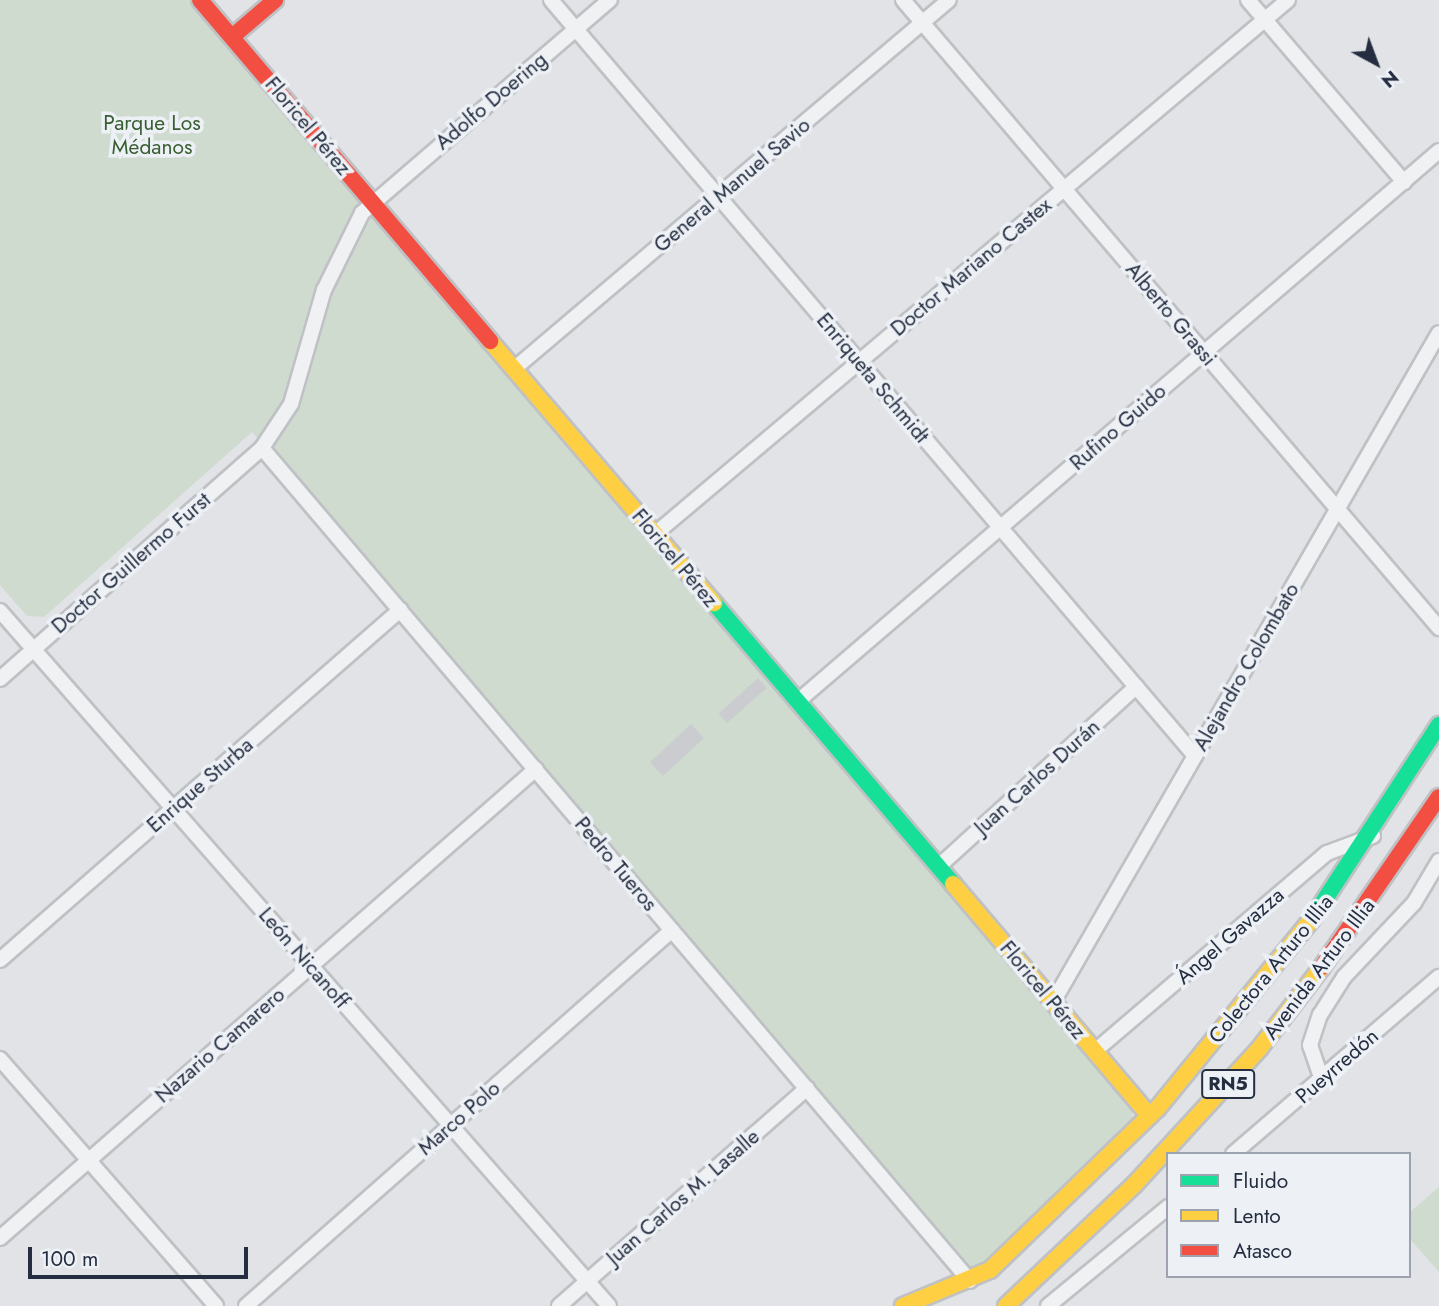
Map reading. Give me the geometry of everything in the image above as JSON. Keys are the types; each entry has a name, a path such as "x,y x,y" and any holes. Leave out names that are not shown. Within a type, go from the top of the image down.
{"main road":[{"name":"Floricel Pérez","path":"200,0 1150,1116"},
{"path":"232,37 275,0"},
{"name":"Colectora Arturo Illia","path":"903,1306 970,1281 989,1270 1150,1116 1373,836 1439,725"},
{"name":"Avenida Arturo Illia","path":"1006,1306 1135,1185 1242,1069 1357,921 1439,797"}],"street":[{"name":"Enriqueta Schmidt","path":"551,0 1195,756"},
{"name":"Adolfo Doering","path":"262,448 291,404 331,271 372,202 610,0"},
{"name":"Alberto Grassi","path":"903,0 1439,628"},
{"name":"General Manuel Savio","path":"514,369 948,0"},
{"path":"1248,0 1404,181"},
{"name":"Doctor Mariano Castex","path":"655,534 1288,0"},
{"name":"Rufino Guido","path":"797,702 1439,151"},
{"name":"Alejandro Colombato","path":"1053,1002 1439,333"},
{"name":"Pedro Tueros","path":"262,448 970,1281"},
{"name":"Doctor Guillermo Furst","path":"0,679 262,448"},
{"name":"Enrique Sturba","path":"0,960 400,610"},
{"name":"León Nicanoff","path":"0,611 609,1306"},
{"name":"Juan Carlos Durán","path":"938,867 1136,687"},
{"name":"Nazario Camarero","path":"0,1238 536,769"},
{"name":"Ángel Gavazza","path":"1095,1051 1327,853 1373,836"},
{"path":"1322,1080 1310,1045 1320,1015 1344,978 1409,909 1439,861"},
{"name":"Marco Polo","path":"246,1306 672,930"},
{"name":"Pueyrredón","path":"1235,1152 1439,977"},
{"path":"0,1059 216,1306"},
{"name":"Juan Carlos M. Lasalle","path":"559,1306 807,1088"},
{"path":"1048,1306 1166,1210"}],"green space":[{"name":"Parque Los Médanos","path":"0,0 190,0 1131,1106 1133,1120 980,1267 967,1269 252,432 44,617 27,616 0,585"},
{"path":"1439,1187 1439,1272 1411,1240 1411,1211"}],"building":[{"path":"758,678 767,688 727,723 719,713"},
{"path":"691,724 704,738 663,776 650,762"}],"traffic: fast":[{"path":"714,603 953,884"},
{"path":"1312,919 1439,725"}],"traffic: slow":[{"path":"490,341 714,603"},
{"path":"953,884 1150,1116"},
{"path":"903,1306 990,1270 1157,1109 1312,919"},
{"path":"1006,1306 1134,1185 1259,1049 1322,967"}],"traffic: jam":[{"path":"200,0 490,341"},
{"path":"232,37 275,0"},
{"path":"1322,967 1439,797"}]}
